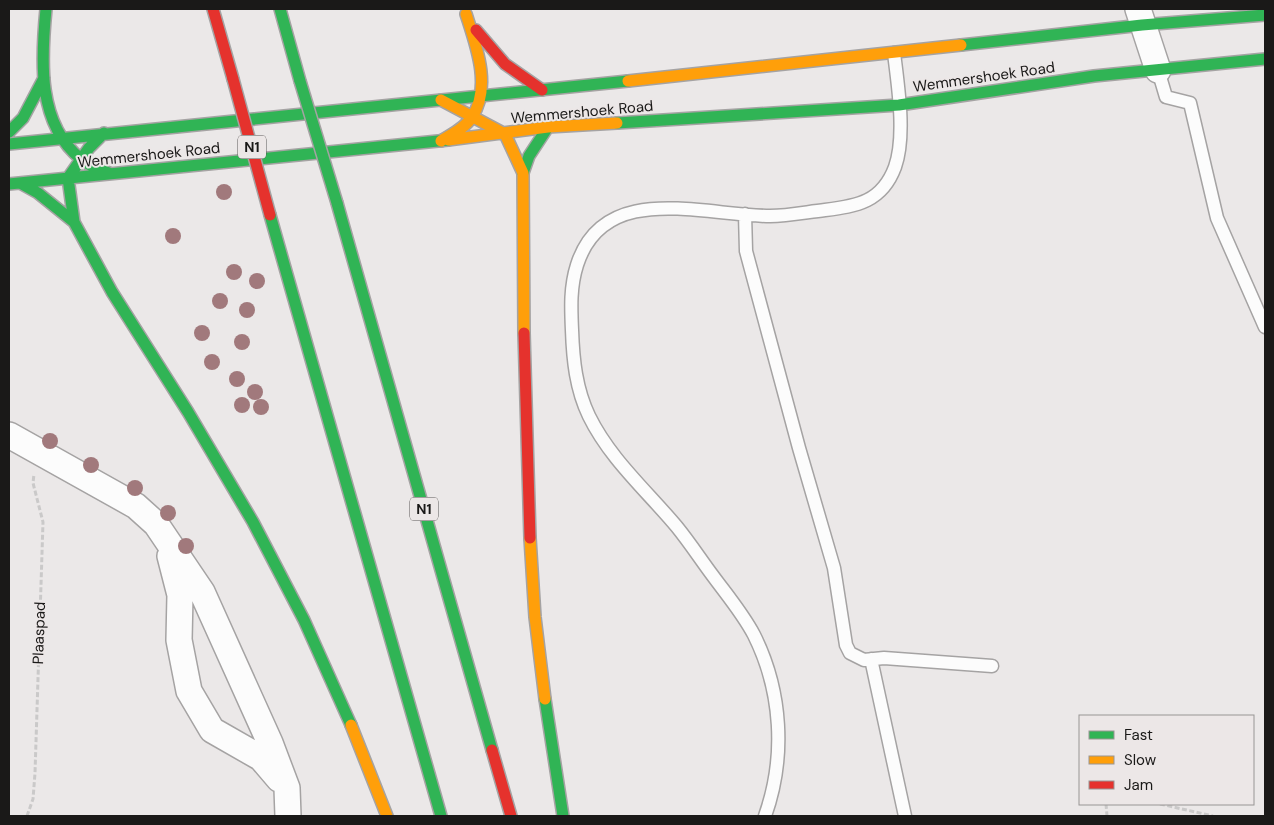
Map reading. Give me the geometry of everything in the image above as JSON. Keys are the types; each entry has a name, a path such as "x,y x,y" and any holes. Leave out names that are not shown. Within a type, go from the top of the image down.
{"main road":[{"path":"46,9 44,78 48,105 61,138 80,159 109,173"},
{"name":"N1","path":"212,9 441,816"},
{"name":"N1","path":"280,9 511,816"},
{"path":"464,12 494,56 507,68 542,90"},
{"path":"441,141 462,128 472,117 480,95 479,61 464,12"},
{"name":"Wemmershoek Road","path":"9,144 894,53 1140,17 1265,15"},
{"name":"Wemmershoek Road","path":"15,183 441,141 548,127 899,105 1094,76 1265,59"},
{"path":"9,132 23,118 44,78"},
{"path":"441,100 506,134 523,173"},
{"path":"548,127 529,156 523,173 525,436 532,581 548,723 563,816"},
{"path":"104,134 80,159 68,178 74,222 112,292 188,412 253,522 304,620 355,733 388,816"},
{"path":"15,183 38,193 74,222"}],"street":[{"path":"1140,17 1158,70"},
{"path":"9,435 136,506 156,524 202,592 270,743 287,788 288,816"},
{"path":"166,539 180,596 179,640 189,691 212,730 261,758 287,788"}],"lane":[{"path":"765,816 776,780 778,736 774,692 762,655 754,635 744,618 678,529 608,449 588,414 577,384 573,353 571,296 574,274 588,239 608,221 639,210 658,208 772,216 850,207 866,202 888,180 896,165 899,105 894,53"},
{"path":"1158,70 1166,97 1190,103 1217,218 1265,327"},
{"path":"745,214 746,252 799,448 834,568 846,645 853,656 860,660 884,658 992,666"},
{"path":"871,659 905,816"}],"path":[{"name":"Plaaspad","path":"27,816 33,799 35,773 43,522 33,483 37,450"},
{"path":"1164,805 1213,816"}],"traffic: fast":[{"path":"46,9 43,70 49,110 56,128 67,145 81,159 109,173"},
{"path":"280,9 300,81"},
{"path":"961,45 1142,25 1265,15"},
{"path":"617,123 899,105 1094,76 1265,59"},
{"path":"9,132 23,118 44,78"},
{"path":"300,81 337,203"},
{"path":"9,144 628,81"},
{"path":"523,173 529,156 548,127"},
{"path":"104,133 89,148 68,178 74,222 112,292 188,412 253,522 304,620 351,725"},
{"path":"9,184 448,140"},
{"path":"20,183 38,193 74,222"},
{"path":"337,203 492,750"},
{"path":"270,215 441,816"},
{"path":"545,699 563,816"}],"traffic: slow":[{"path":"441,141 458,131 469,121 478,105 481,93 482,79 478,52 466,14"},
{"path":"628,81 961,45"},
{"path":"441,100 505,134 523,173 524,333"},
{"path":"448,140 548,127 617,123"},
{"path":"530,538 535,617 545,699"},
{"path":"351,725 387,816"}],"traffic: jam":[{"path":"213,9 233,79"},
{"path":"476,30 505,64 542,90"},
{"path":"233,79 270,215"},
{"path":"524,333 530,538"},
{"path":"492,750 511,816"}]}
